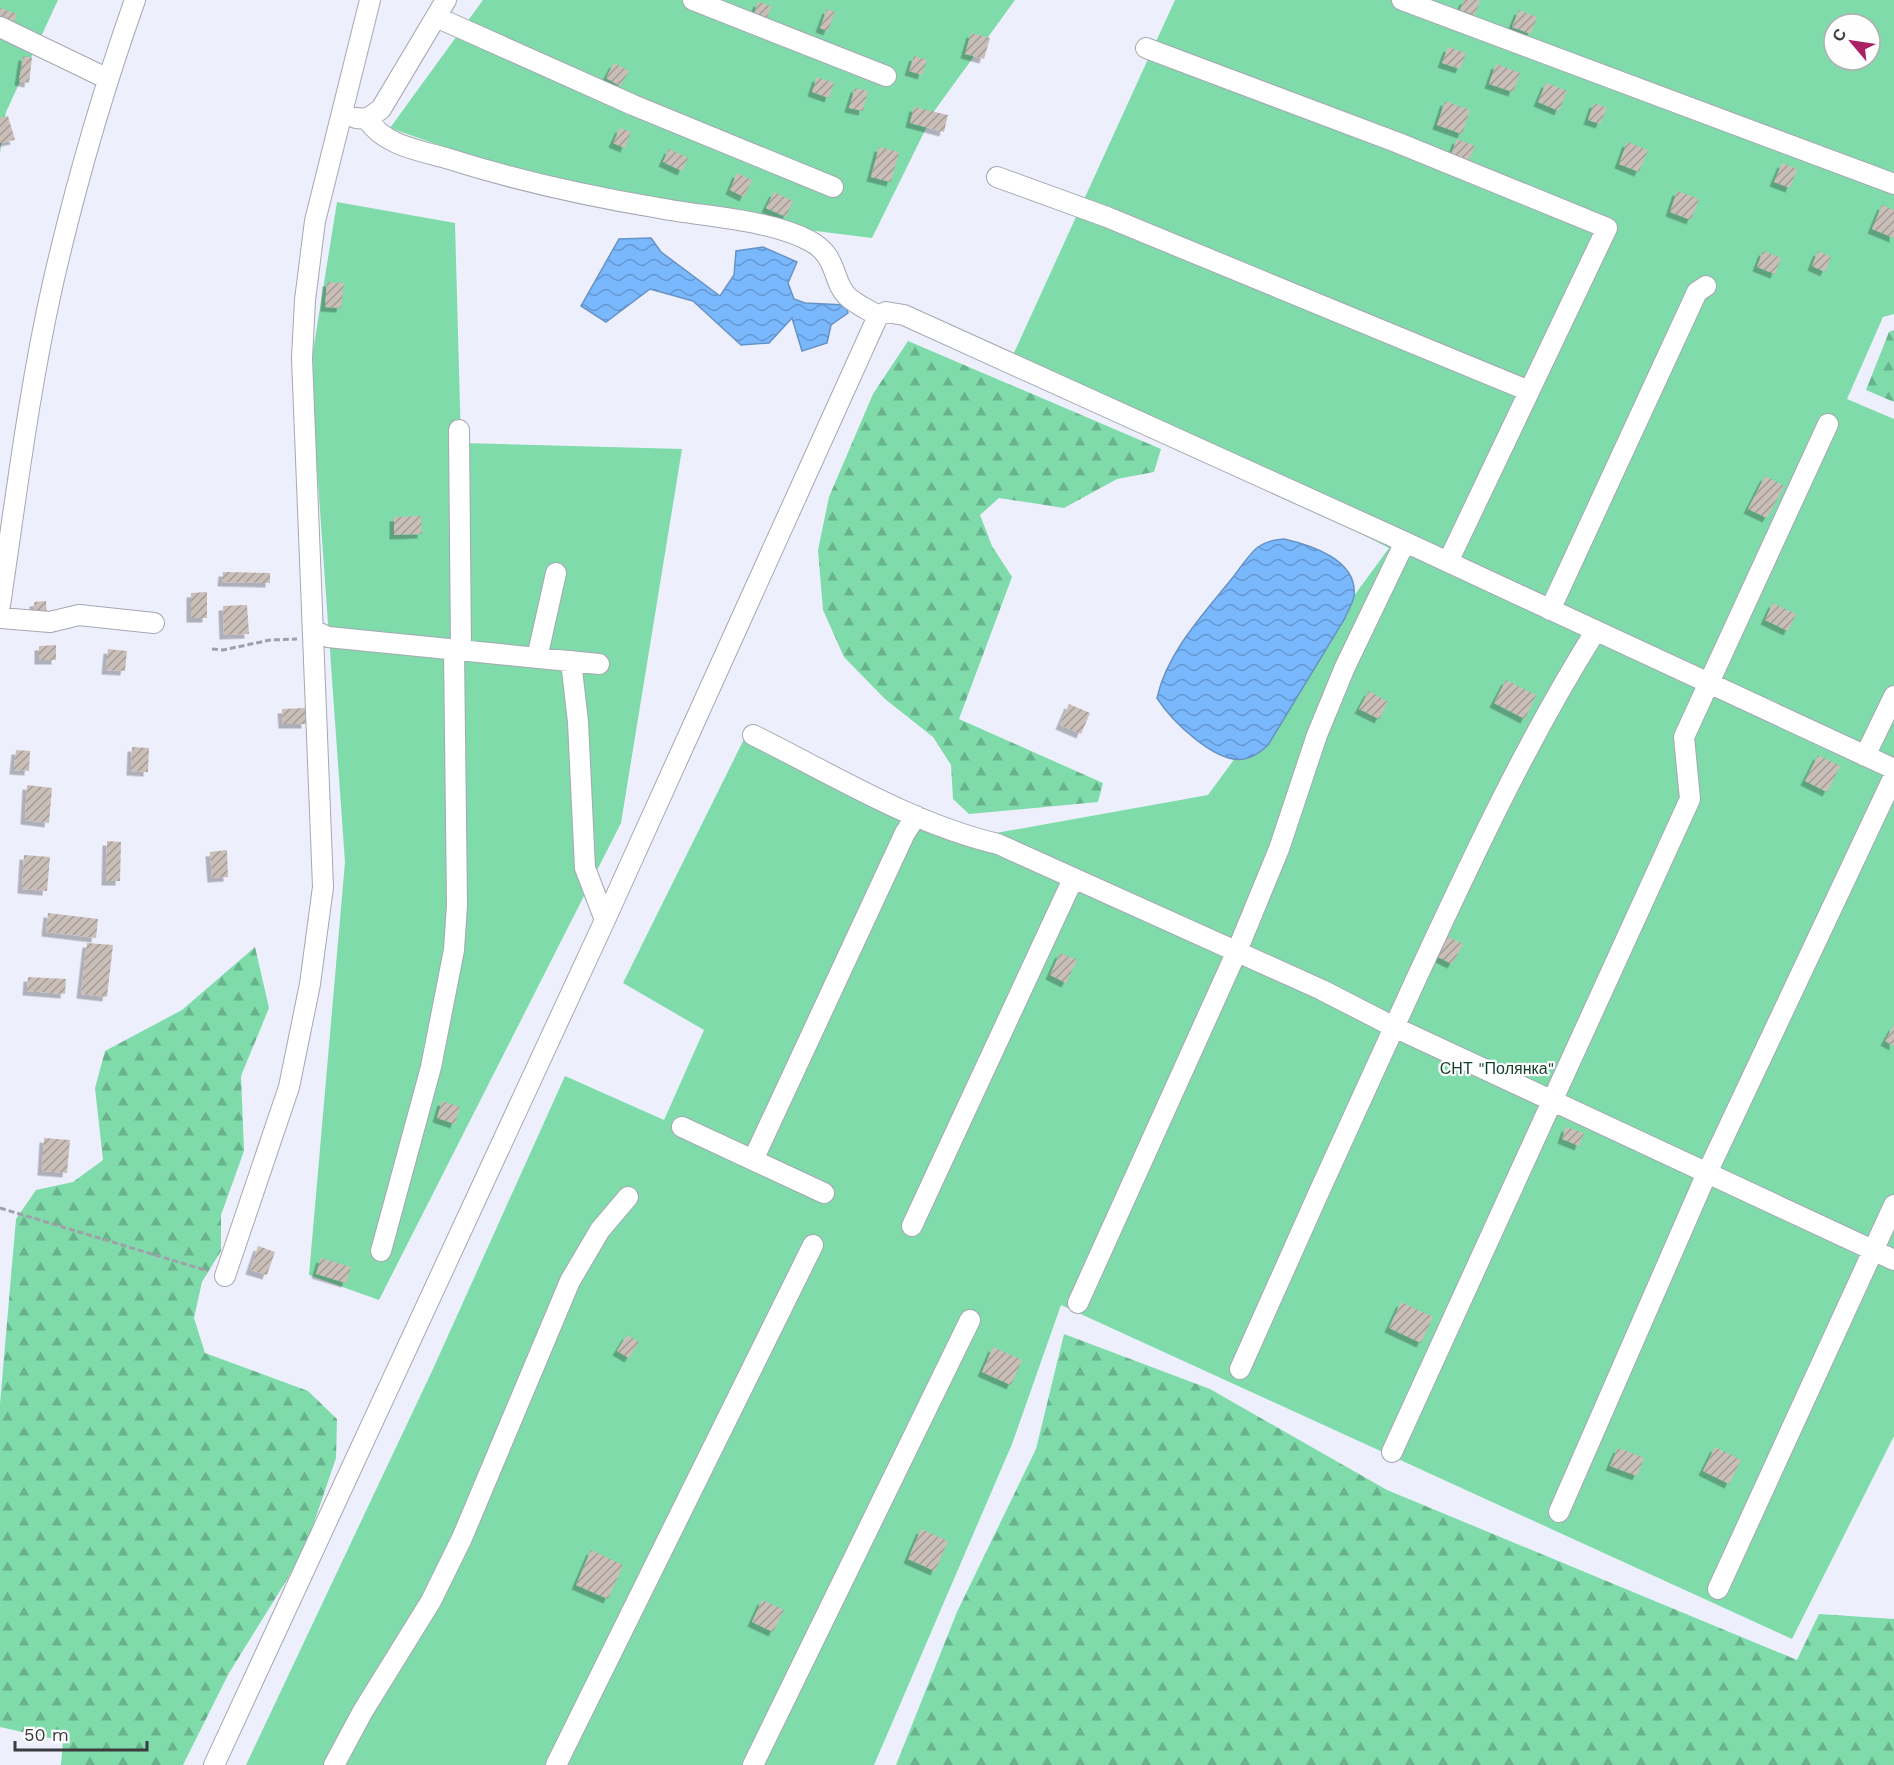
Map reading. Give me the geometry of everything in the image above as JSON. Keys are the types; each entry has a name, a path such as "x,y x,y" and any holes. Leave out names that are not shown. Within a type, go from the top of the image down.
{"street":[{"path":"0,605 26,425 53,285 75,194 108,79 135,0"},
{"path":"225,1276 289,1087 310,984 323,887 302,358 305,300 315,221 370,0"},
{"path":"693,0 886,76"},
{"path":"1402,0 1894,184"},
{"path":"341,117 367,119 381,109 441,8 633,105 833,187"},
{"path":"0,27 108,79"},
{"path":"1146,48 1396,142 1607,228 1448,562"},
{"path":"367,119 375,132 394,143 504,177 656,208 774,228 811,241 830,261 848,296 878,316"},
{"path":"997,177 1107,217 1529,391"},
{"path":"1550,610 1692,302 1697,292 1706,286"},
{"path":"214,1765 605,920 878,316 886,312 903,315 1405,542 1708,685 1894,769"},
{"path":"1392,1452 1690,799 1684,737 1828,424"},
{"path":"381,1251 431,1067 454,950 457,905 459,430"},
{"path":"1078,1303 1237,951 1279,849 1317,735 1345,667 1405,542"},
{"path":"537,658 556,573"},
{"path":"0,618 50,622 79,615 154,623"},
{"path":"1240,1369 1488,823 1551,703 1595,632"},
{"path":"314,633 328,637 599,664"},
{"path":"571,661 578,722 585,868 605,920"},
{"path":"1865,756 1894,696"},
{"path":"753,735 916,816 960,835 999,844 1322,990 1394,1027 1894,1260"},
{"path":"1559,1512 1707,1173 1894,776"},
{"path":"753,1160 904,833 916,816"},
{"path":"912,1226 1073,879"},
{"path":"682,1127 824,1192"},
{"path":"334,1765 363,1711 431,1601 457,1549 570,1281 600,1230 628,1197"},
{"path":"1718,1589 1875,1251 1894,1205"},
{"path":"556,1765 813,1245"},
{"path":"753,1765 970,1320"}],"path":[{"path":"212,649 223,650 314,633"},
{"path":"0,1208 225,1276"}],"green space":[{"path":"0,0 58,0 6,112 0,153"},
{"path":"483,0 1015,0 935,110 872,238 610,205 390,128"},
{"name":"СНТ \"Полянка\"","path":"1175,0 1894,0 1894,314 1883,317 1847,399 1894,419 1894,1436 1792,1639 1061,1305 1012,1444 874,1765 246,1765 433,1369 565,1076 664,1120 704,1030 623,983 750,727 957,840 1208,795 1389,548 1013,355"},
{"path":"337,202 455,223 461,443 682,449 621,823 379,1300 309,1275 345,862 310,370"},
{"path":"1894,330 1894,402 1866,390 1889,332"},
{"path":"908,341 1161,449 1154,472 1117,479 1064,508 999,498 980,515 992,546 1012,577 959,719 1103,783 1098,802 969,814 953,799 951,765 933,737 885,699 844,657 823,610 818,550 829,497 873,394"},
{"path":"255,947 269,1008 241,1076 244,1151 221,1215 221,1251 202,1282 194,1318 205,1353 308,1391 337,1419 336,1458 304,1552 229,1673 183,1765 61,1765 63,1741 0,1727 0,1404 16,1219 36,1190 73,1182 103,1160 95,1088 105,1051 182,1010"},
{"path":"1064,1334 1210,1389 1387,1490 1797,1660 1819,1614 1894,1619 1894,1765 896,1765 957,1612 1036,1449"}],"water":[{"path":"651,238 661,252 720,296 734,275 736,251 763,247 797,262 788,283 794,299 805,303 845,305 848,313 831,325 827,343 802,351 792,318 769,343 741,345 693,301 650,289 606,322 581,306 619,239"},
{"path":"1284,539 1319,550 1341,564 1349,573 1354,596 1345,618 1268,745 1251,757 1233,759 1220,755 1195,739 1172,718 1157,698 1169,665 1188,633 1248,557 1264,543"}],"building":[{"path":"1464,0 1480,0 1475,15 1460,10"},
{"path":"758,2 771,6 765,24 752,20"},
{"path":"0,8 17,14 13,26 0,21"},
{"path":"827,9 835,12 828,31 820,28"},
{"path":"1519,10 1537,17 1531,34 1512,27"},
{"path":"971,33 990,38 984,59 965,54"},
{"path":"1448,47 1466,53 1460,69 1442,63"},
{"path":"23,56 32,58 29,83 19,81"},
{"path":"914,56 927,60 922,75 909,71"},
{"path":"614,63 629,71 620,86 606,78"},
{"path":"1496,64 1520,73 1513,92 1489,84"},
{"path":"817,77 834,83 829,98 812,92"},
{"path":"1546,83 1567,91 1559,111 1538,102"},
{"path":"855,88 868,91 863,111 849,108"},
{"path":"1445,101 1470,110 1462,134 1437,125"},
{"path":"1594,103 1607,108 1600,124 1588,120"},
{"path":"914,107 948,115 944,132 910,123"},
{"path":"8,116 15,140 0,143 0,118"},
{"path":"620,128 631,132 625,148 613,143"},
{"path":"1457,139 1475,146 1466,166 1449,159"},
{"path":"1627,142 1648,150 1639,172 1619,164"},
{"path":"879,147 899,152 891,182 871,177"},
{"path":"669,149 688,158 682,171 663,162"},
{"path":"1782,163 1797,169 1790,188 1774,182"},
{"path":"737,173 752,180 744,197 730,190"},
{"path":"1677,191 1699,199 1691,220 1670,212"},
{"path":"774,192 793,201 786,217 766,208"},
{"path":"1882,205 1894,210 1894,238 1872,229"},
{"path":"1763,251 1781,258 1775,274 1757,267"},
{"path":"1818,251 1831,257 1825,272 1812,266"},
{"path":"327,282 344,283 341,308 325,307"},
{"path":"1765,476 1784,486 1767,518 1748,509"},
{"path":"421,516 422,534 394,535 394,517"},
{"path":"223,572 270,573 270,583 222,582"},
{"path":"207,592 207,618 191,618 191,593"},
{"path":"46,601 47,617 35,618 34,602"},
{"path":"1773,603 1796,614 1788,631 1765,620"},
{"path":"247,605 249,634 224,635 223,606"},
{"path":"56,645 56,660 39,660 39,646"},
{"path":"108,649 127,651 125,671 106,670"},
{"path":"1506,680 1536,695 1525,719 1494,703"},
{"path":"1369,691 1388,702 1379,719 1359,709"},
{"path":"1069,704 1090,713 1081,734 1060,725"},
{"path":"305,708 306,724 283,724 282,709"},
{"path":"132,747 149,748 148,772 131,771"},
{"path":"16,750 30,751 29,771 14,770"},
{"path":"1818,755 1840,766 1827,792 1805,781"},
{"path":"27,785 52,788 49,823 25,820"},
{"path":"107,841 121,842 120,881 106,881"},
{"path":"227,850 228,877 212,878 210,852"},
{"path":"24,855 50,857 47,891 22,889"},
{"path":"48,913 98,919 96,938 46,932"},
{"path":"1445,935 1463,944 1452,964 1434,955"},
{"path":"87,943 113,945 107,997 81,994"},
{"path":"1060,953 1077,960 1066,983 1050,975"},
{"path":"28,977 66,979 65,994 27,991"},
{"path":"1894,1025 1894,1046 1885,1041"},
{"path":"442,1101 460,1107 455,1124 437,1118"},
{"path":"1566,1127 1584,1133 1579,1146 1562,1139"},
{"path":"44,1138 70,1140 67,1173 42,1171"},
{"path":"258,1246 275,1252 267,1275 250,1270"},
{"path":"321,1258 351,1267 346,1283 316,1274"},
{"path":"1401,1302 1433,1317 1421,1343 1389,1328"},
{"path":"627,1335 639,1342 629,1358 617,1351"},
{"path":"993,1347 1022,1360 1011,1385 982,1372"},
{"path":"1715,1447 1741,1460 1729,1484 1703,1471"},
{"path":"1618,1448 1644,1458 1637,1476 1610,1466"},
{"path":"921,1529 948,1541 935,1571 908,1559"},
{"path":"591,1550 623,1565 608,1599 576,1585"},
{"path":"762,1600 784,1610 773,1632 752,1622"}]}
